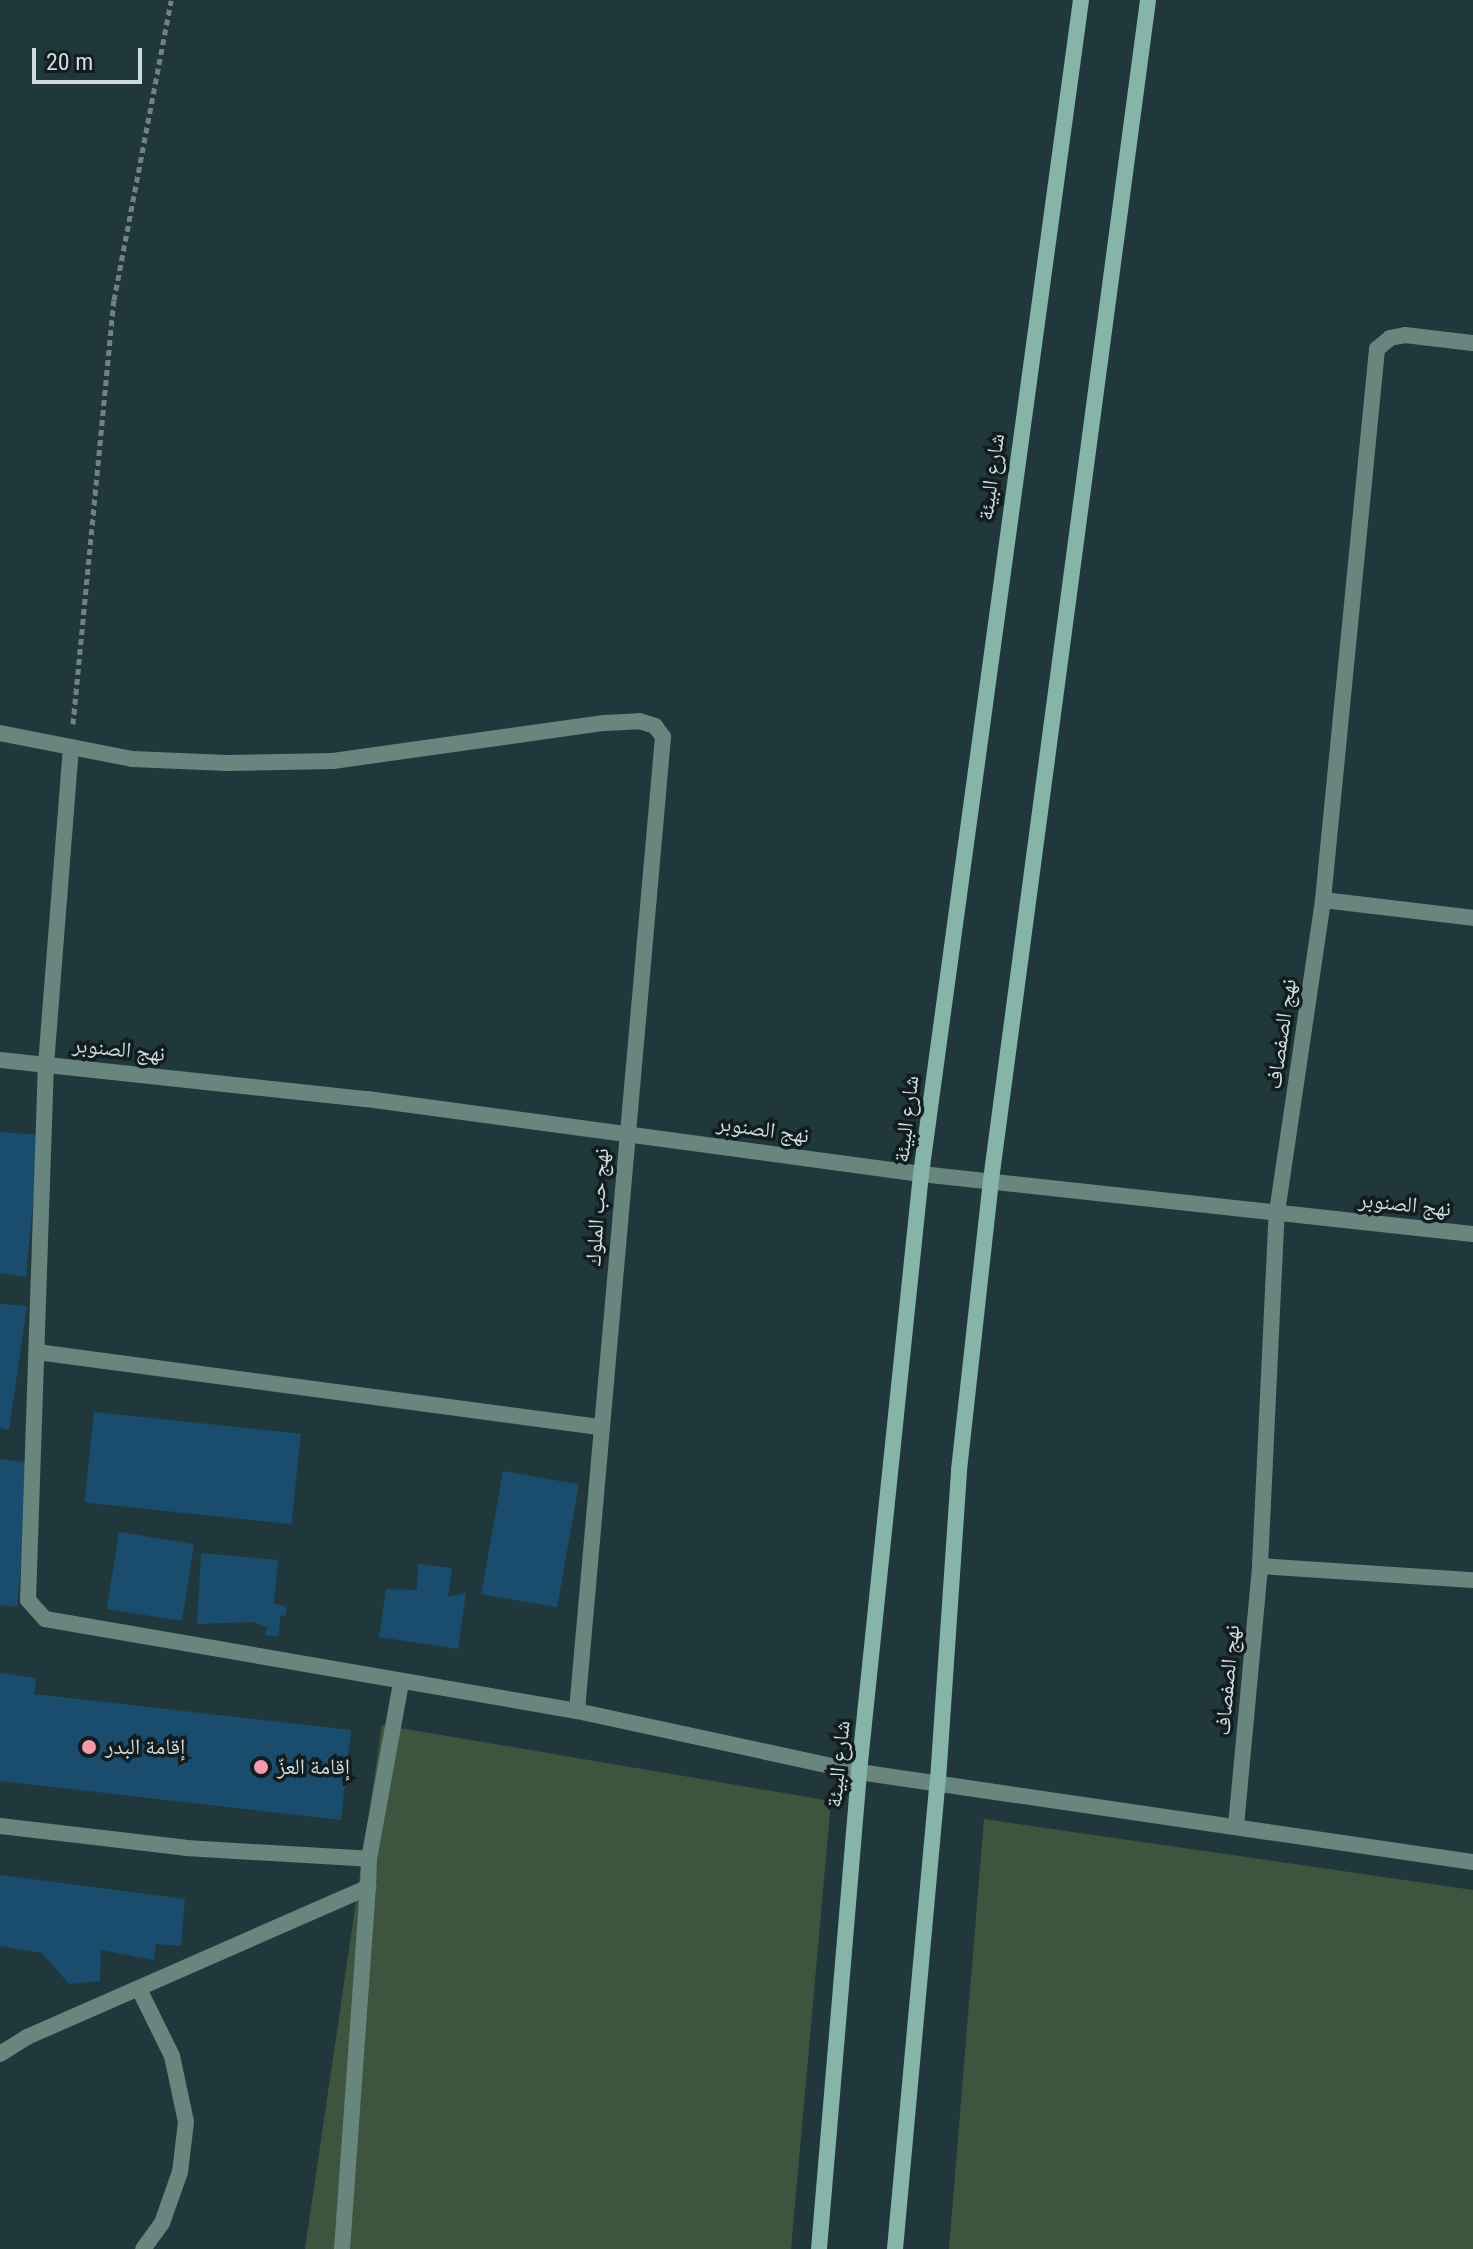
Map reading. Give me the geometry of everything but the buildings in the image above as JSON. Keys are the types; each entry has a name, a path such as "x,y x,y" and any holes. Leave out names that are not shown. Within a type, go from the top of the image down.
{"street":[{"name":"شارع البيئة","path":"819,2249 859,1772 921,1174 1081,0"},
{"path":"895,2249 938,1780 959,1470 991,1180 1148,0"},
{"name":"نهج الصفصاف","path":"1236,1826 1260,1566 1277,1212 1323,900 1377,349 1390,338 1405,335 1473,343"},
{"name":"نهج حب الملوك","path":"71,747 132,759 280,764 639,721 655,726 663,737 664,762 625,1132 577,1711"},
{"path":"0,733 71,747 46,1063 28,1600 45,1619 401,1683 577,1711 859,1772 938,1780 1473,1862"},
{"path":"1323,900 1473,918"},
{"name":"نهج الصنوبر","path":"0,1060 625,1132 921,1174 1473,1234"},
{"path":"37,1352 599,1427"},
{"path":"1260,1566 1473,1580"},
{"path":"342,2249 369,1859 401,1683"},
{"path":"0,1826 186,1848 369,1859"},
{"path":"0,2054 27,2037 140,1991 368,1887"},
{"path":"140,1991 172,2056 186,2122 180,2172 162,2223 143,2249"}],"path":[{"path":"71,747 114,300 171,0"}],"green space":[{"path":"382,1725 831,1801 791,2249 305,2249"},
{"path":"984,1819 1473,1890 1473,2249 949,2249"}],"place":[{"name":"إقامة البدر","path":"89,1747"},
{"name":"إقامة العزّ","path":"261,1767"}]}
